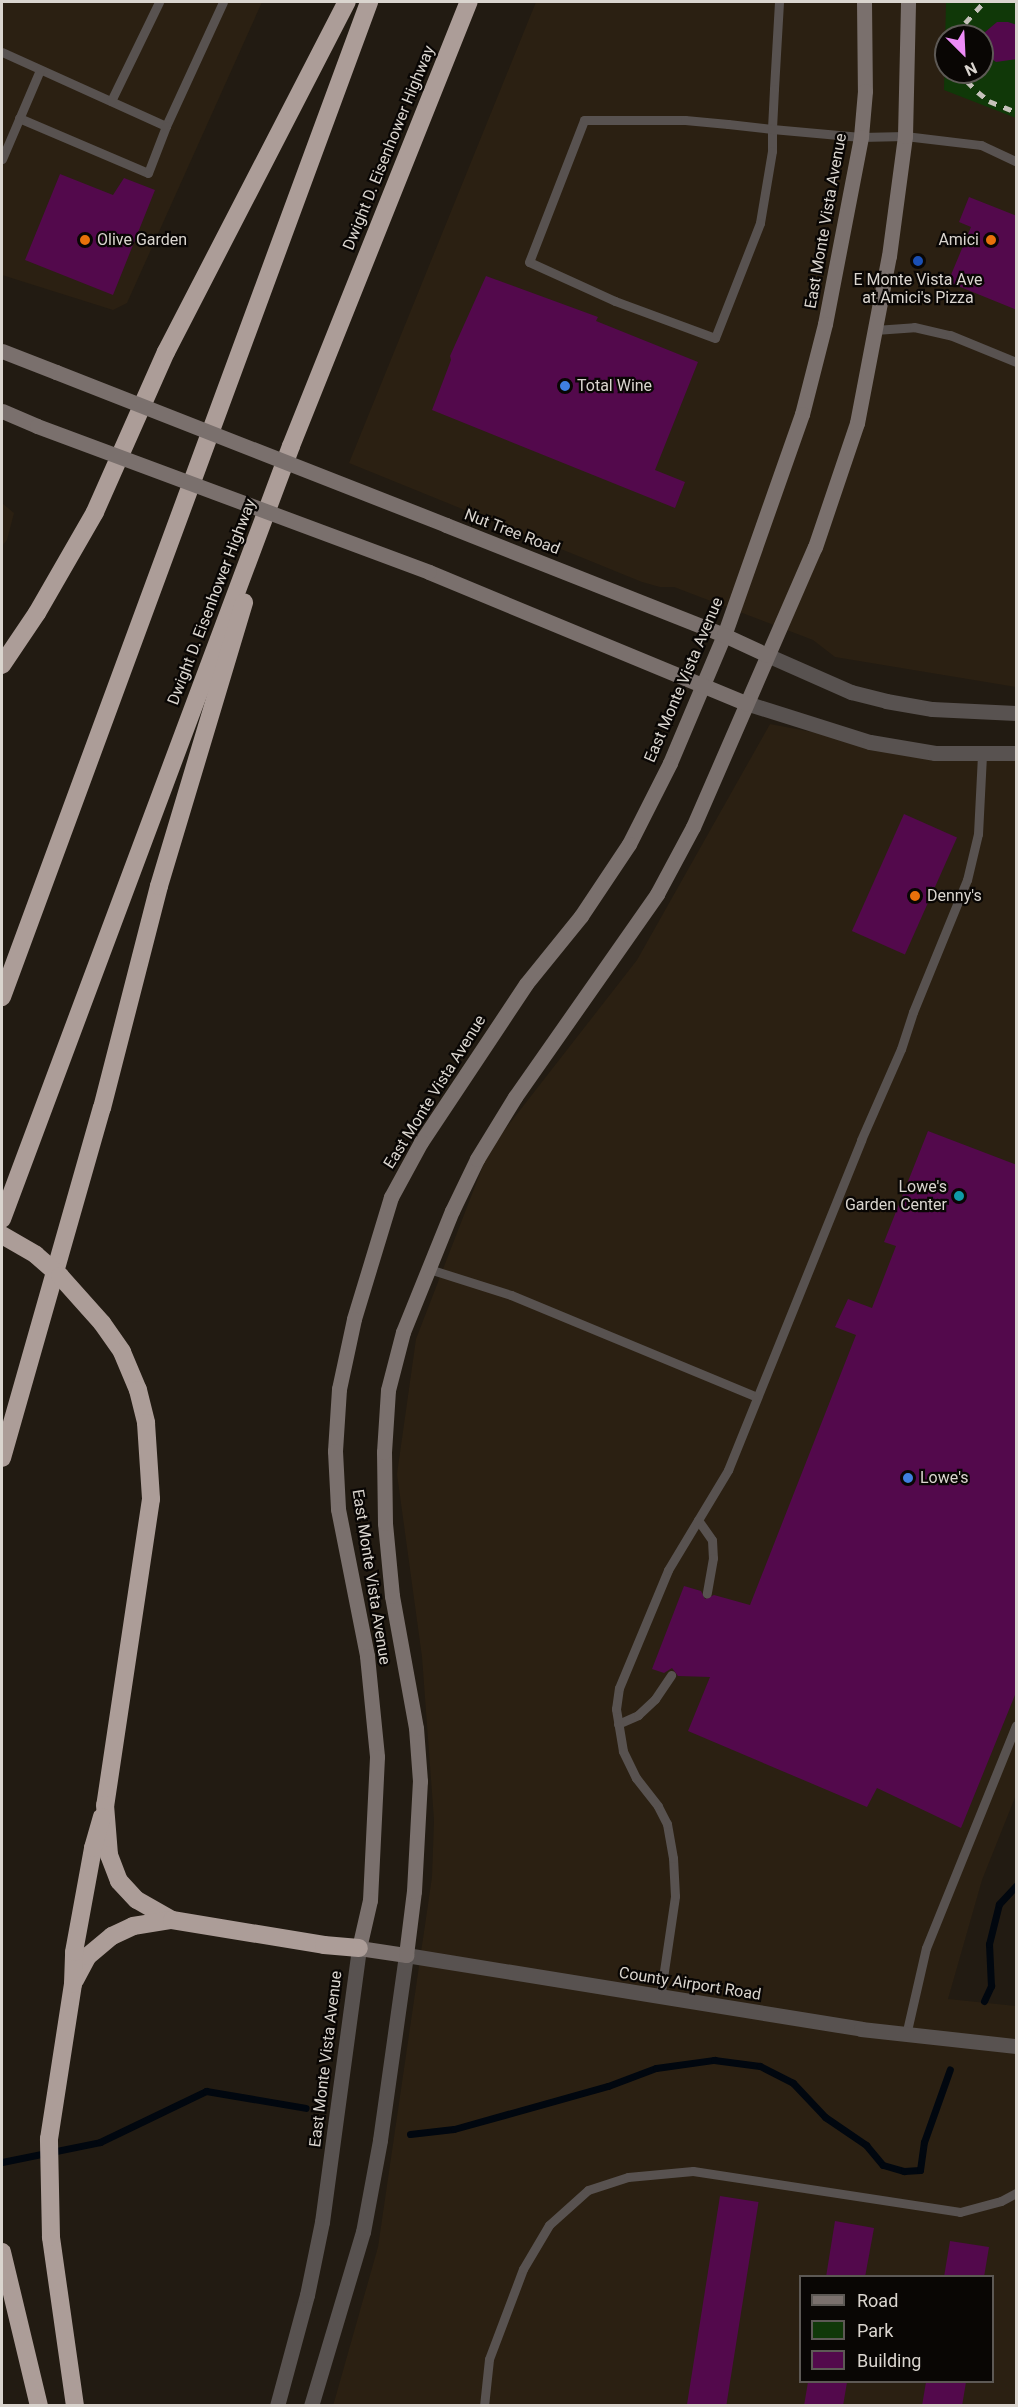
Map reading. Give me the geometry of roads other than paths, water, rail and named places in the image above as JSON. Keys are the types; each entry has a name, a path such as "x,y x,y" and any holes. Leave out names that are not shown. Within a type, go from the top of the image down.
{"highway":[{"path":"2,665 38,613 95,512 166,352 348,2"},
{"path":"2,997 369,2"},
{"name":"Dwight D. Eisenhower Highway","path":"2,1219 291,446 469,2"},
{"path":"2,1458 102,1108 159,886 291,446"},
{"path":"2,647 38,613"},
{"path":"2,1235 36,1255 52,1269 102,1323 122,1352 138,1390 146,1423 151,1499 105,1805 93,1848 74,1952 73,1984 49,2139 51,2237 75,2406"},
{"path":"105,1805 110,1855 119,1881 137,1900 172,1920"},
{"path":"73,1984 88,1956 112,1936 133,1926 172,1920 324,1945 359,1948"},
{"path":"2,2252 39,2406"}],"main road":[{"name":"East Monte Vista Avenue","path":"359,1948 370,1900 377,1757 367,1656 338,1509 335,1451 339,1389 354,1319 392,1197 421,1142 526,984 581,916 629,844 670,763 704,687 802,414 825,324 861,137 865,91 864,2"},
{"name":"East Monte Vista Avenue","path":"406,1955 414,1891 420,1781 416,1728 392,1596 385,1523 384,1452 388,1390 403,1332 452,1211 477,1159 515,1097 657,894 693,827 815,547 857,423 896,214 905,136 908,2"},
{"name":"Nut Tree Road","path":"2,351 724,635 767,655"},
{"path":"2,411 429,572 746,703"},
{"name":"County Airport Road","path":"359,1948 406,1955"}],"street":[{"name":"Nut Tree Road","path":"767,655 851,692 886,701 932,709 1017,713"},
{"path":"746,703 870,742 935,753 1017,753"},
{"name":"East Monte Vista Avenue","path":"277,2406 307,2295 322,2222 359,1948"},
{"name":"East Monte Vista Avenue","path":"311,2406 363,2232 380,2140 406,1955"},
{"name":"County Airport Road","path":"406,1955 660,1998 906,2035 1017,2046"}],"lane":[{"path":"111,101 159,2"},
{"path":"19,118 148,173 166,126 223,2"},
{"path":"779,2 772,129 772,151 760,224 715,338 615,301 529,262 584,120 685,120 772,129 861,137 905,136 981,145 1017,161"},
{"path":"2,52 166,126"},
{"path":"2,159 40,70"},
{"path":"875,330 914,327 941,333 1017,362"},
{"path":"660,1998 675,1896 674,1858 668,1824 636,1778 623,1751 616,1709 619,1688 668,1570 729,1470 861,1140 901,1049 913,1012 967,880 978,834 982,754"},
{"path":"429,1269 511,1295 757,1398"},
{"path":"698,1520 712,1540 713,1558 706,1593"},
{"path":"618,1724 638,1715 655,1699 671,1676"},
{"path":"906,2035 926,1947 1017,1725"},
{"path":"484,2406 489,2360 523,2269 549,2225 588,2190 628,2177 693,2171 960,2212 1001,2201 1017,2193"}],"waterway":[{"path":"984,2001 991,1986 989,1944 999,1904 1016,1886"},
{"path":"410,2134 454,2129 608,2086 656,2068 714,2060 760,2066 793,2083 825,2117 866,2145 883,2165 904,2171 920,2170 924,2142 950,2069"},
{"path":"2,2162 100,2142 206,2091 306,2108"}],"railway":[{"path":"965,24 984,2"},
{"path":"970,84 989,101 1016,112"}],"place":[{"name":"Olive Garden","path":"85,240"},
{"name":"Amici","path":"991,240"},
{"name":"E Monte Vista Ave at Amici's Pizza","path":"918,261"},
{"name":"Total Wine","path":"565,386"},
{"name":"Denny's","path":"915,896"},
{"name":"Lowe's Garden Center","path":"959,1196"},
{"name":"Lowe's","path":"908,1478"}]}
